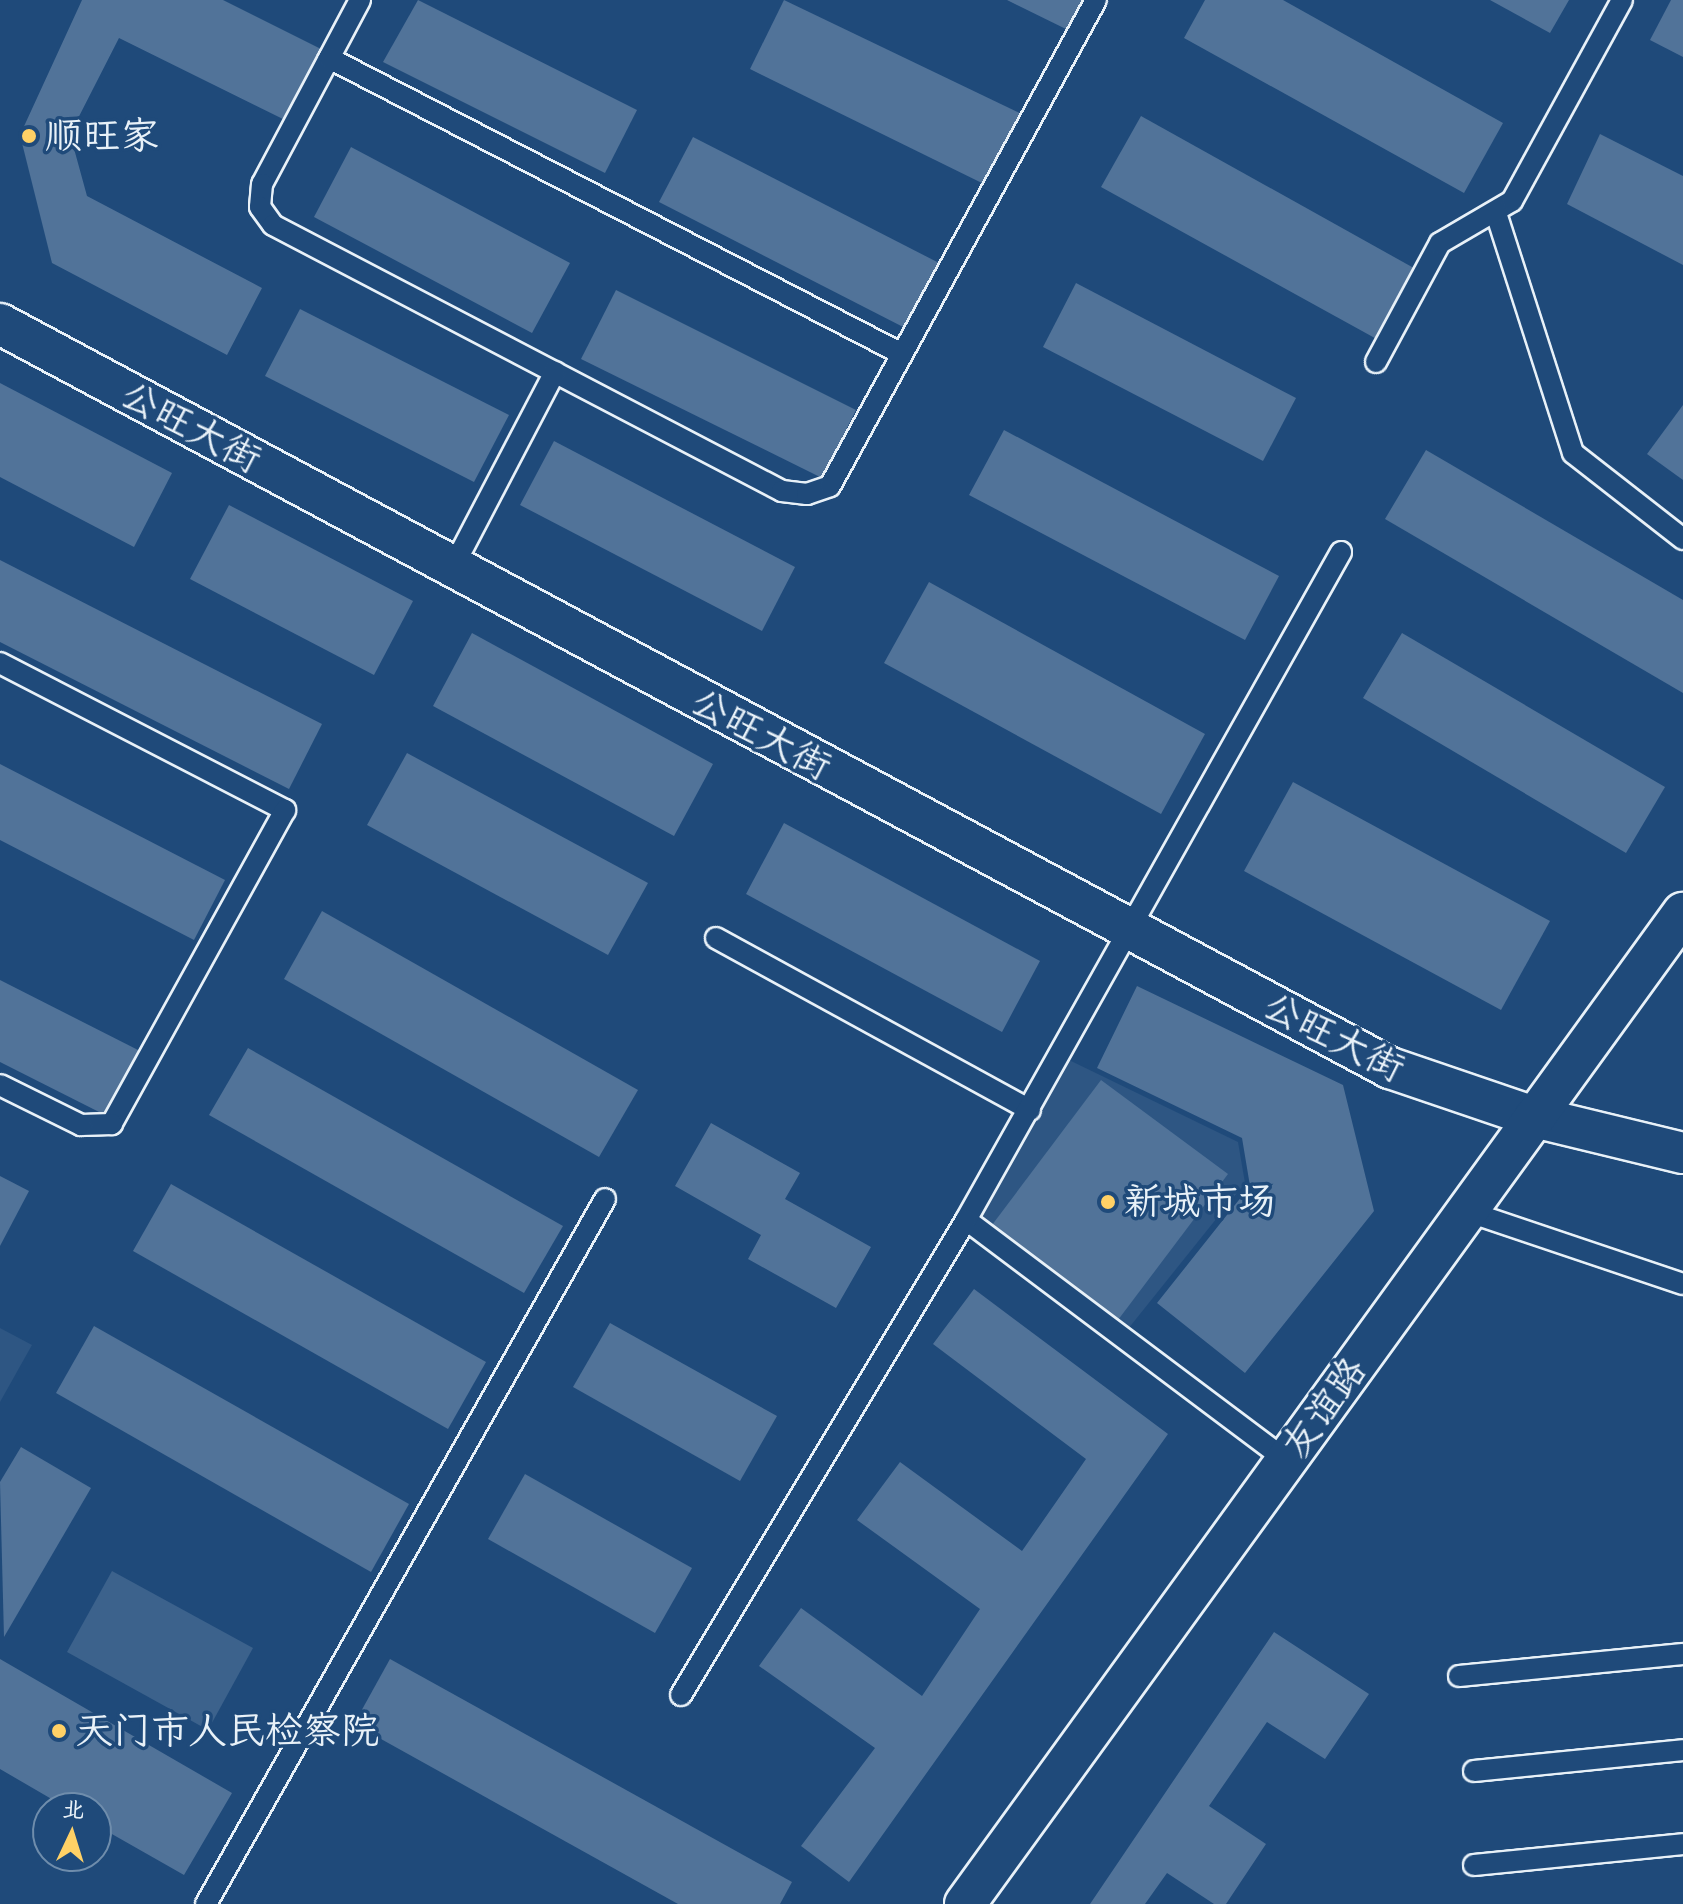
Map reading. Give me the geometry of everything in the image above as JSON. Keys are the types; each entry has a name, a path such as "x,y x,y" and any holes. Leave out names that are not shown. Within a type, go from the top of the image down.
{"street":[{"name":"公旺大街","path":"0,324 1132,933 1390,1068 1534,1117 1683,1153"},
{"name":"友谊路","path":"965,1904 1683,913"}],"lane":[{"path":"360,0 262,184 260,207 273,225 782,491 807,494 830,486 1096,0"},
{"path":"1376,362 1440,243 1512,201 1622,0"},
{"path":"329,58 902,354"},
{"path":"1496,213 1573,453 1683,539"},
{"path":"453,567 555,372"},
{"path":"681,1695 1030,1110 1132,933 1341,552"},
{"path":"0,663 285,810 112,1124 81,1125 0,1085"},
{"path":"716,938 1030,1110"},
{"path":"206,1904 605,1199"},
{"path":"1466,1211 1683,1284"},
{"path":"966,1220 1286,1460"},
{"path":"1459,1676 1683,1654"},
{"path":"1474,1771 1683,1750"},
{"path":"1474,1865 1683,1844"}],"shaded area":[{"name":"新城市场","path":"1069,1060 1238,1142 1245,1183 1124,1334 976,1222"},
{"path":"0,1328 32,1345 0,1402"},
{"path":"112,1571 253,1648 208,1730 67,1652"}],"building":[{"path":"82,0 223,0 323,50 287,121 119,38 70,134 87,196 262,288 227,355 52,263 20,135"},
{"path":"418,0 637,110 605,173 383,62"},
{"path":"784,0 1024,115 988,186 750,69"},
{"path":"1007,0 1088,0 1072,32"},
{"path":"1205,0 1283,0 1503,123 1464,193 1184,38"},
{"path":"1490,0 1569,0 1550,33"},
{"path":"1671,0 1683,0 1683,57 1650,40"},
{"path":"1141,116 1421,272 1382,342 1101,187"},
{"path":"1600,134 1683,176 1683,265 1567,204"},
{"path":"693,137 943,265 909,330 659,202"},
{"path":"351,147 570,263 532,333 314,217"},
{"path":"1076,283 1296,398 1263,461 1043,347"},
{"path":"616,290 856,410 822,478 581,359"},
{"path":"300,309 509,415 474,482 265,376"},
{"path":"0,383 172,473 134,547 0,477"},
{"path":"1683,405 1683,480 1647,454"},
{"path":"1004,430 1279,576 1245,640 969,495"},
{"path":"554,441 795,567 762,631 520,505"},
{"path":"1426,450 1683,600 1683,693 1385,519"},
{"path":"229,505 413,601 374,675 190,579"},
{"path":"0,560 322,724 289,789 0,642"},
{"path":"929,582 1205,734 1161,814 884,663"},
{"path":"472,633 713,764 674,836 433,706"},
{"path":"1402,633 1665,787 1626,853 1363,698"},
{"path":"407,753 648,883 608,955 367,825"},
{"path":"0,764 225,880 194,940 0,840"},
{"path":"1293,782 1550,921 1501,1010 1244,871"},
{"path":"784,823 1040,961 1002,1032 746,894"},
{"path":"322,911 638,1090 599,1157 284,979"},
{"path":"0,980 142,1052 109,1117 0,1062"},
{"path":"1137,986 1343,1085 1374,1211 1245,1373 1157,1303 1250,1186 1242,1138 1097,1068"},
{"path":"248,1048 563,1226 524,1293 209,1115"},
{"name":"新城市场","path":"1101,1080 1228,1174 1118,1320 992,1225"},
{"path":"711,1123 800,1173 785,1199 871,1247 836,1308 748,1259 761,1235 675,1186"},
{"path":"0,1176 29,1191 0,1246"},
{"path":"171,1184 486,1362 448,1429 133,1251"},
{"path":"974,1289 1168,1434 849,1882 801,1846 875,1748 759,1666 801,1608 922,1696 980,1609 857,1520 900,1462 1022,1551 1086,1459 933,1344"},
{"path":"610,1323 777,1416 740,1481 573,1387"},
{"path":"94,1326 409,1504 371,1572 56,1393"},
{"path":"21,1447 91,1488 4,1637 0,1482"},
{"path":"525,1474 692,1568 655,1633 488,1539"},
{"path":"1274,1632 1369,1694 1325,1759 1267,1722 1209,1806 1266,1844 1226,1904 1214,1904 1167,1873 1145,1904 1090,1904"},
{"path":"0,1659 232,1793 184,1875 112,1834 112,1792 40,1792 0,1769"},
{"path":"390,1659 792,1882 780,1904 678,1904 354,1724"}],"place":[{"name":"顺旺家","path":"29,136"},
{"name":"新城市场","path":"1108,1202"},
{"name":"天门市人民检察院","path":"59,1731"}]}
